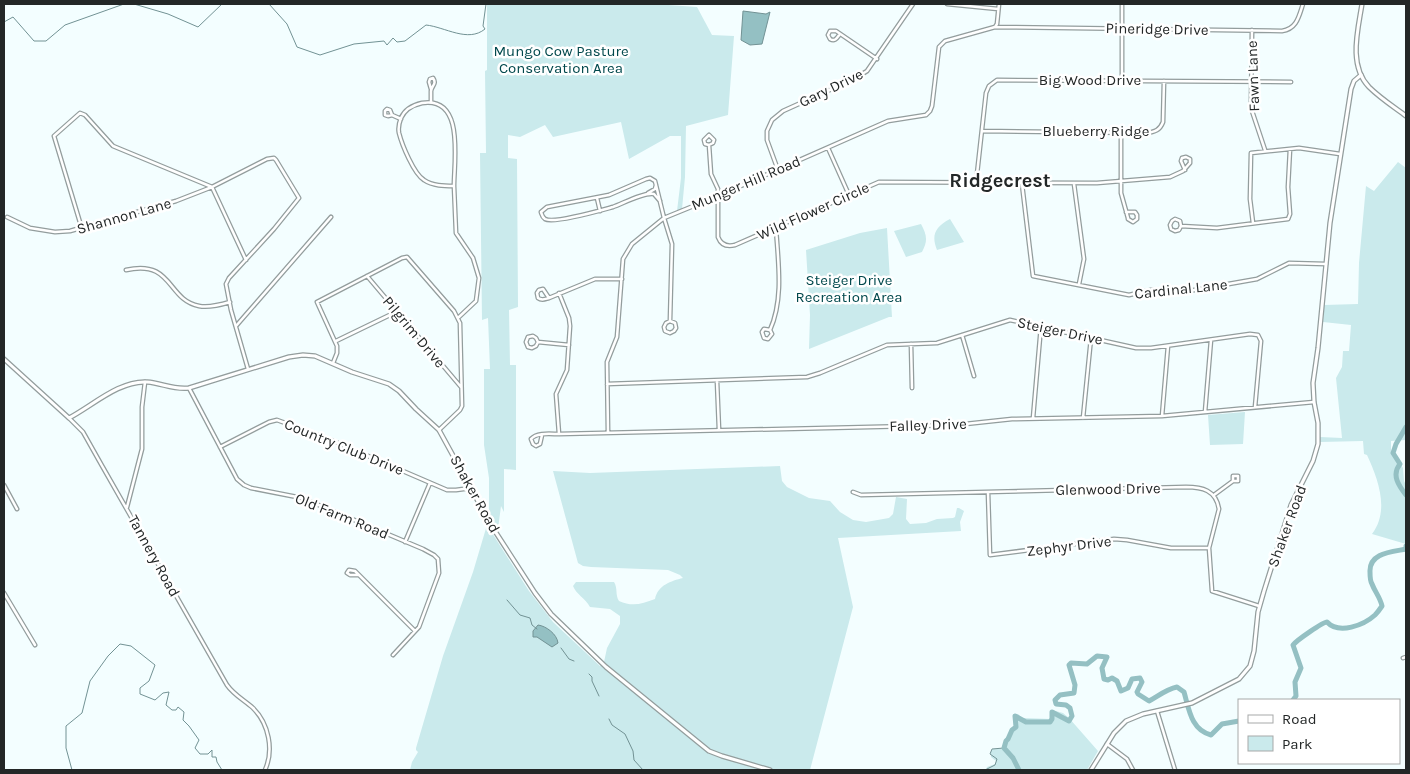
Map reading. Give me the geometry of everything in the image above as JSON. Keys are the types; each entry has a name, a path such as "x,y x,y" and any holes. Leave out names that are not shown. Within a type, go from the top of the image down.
{"street":[{"name":"Gary Drive","path":"778,170 766,140 768,128 774,117 783,111 859,77 871,68 913,4"},
{"path":"947,4 998,9"},
{"path":"995,27 999,4"},
{"path":"1122,4 1122,80"},
{"name":"Pineridge Drive","path":"995,27 1289,29 1297,21 1303,4"},
{"path":"1362,4 1356,52 1361,75 1368,86 1406,116"},
{"name":"Munger Hill Road","path":"608,433 608,358 616,342 618,332 624,259 629,248 664,218 891,120 926,115 932,106 938,51 941,44 948,40 995,27"},
{"path":"840,34 834,40 828,36 832,30 840,34 877,59"},
{"name":"Fawn Lane","path":"1252,30 1252,108 1265,150"},
{"name":"Shaker Road","path":"1091,770 1116,730 1126,721 1139,715 1189,704 1236,681 1248,670 1254,654 1259,606 1291,505 1316,452 1318,423 1313,383 1330,223 1351,85 1361,75"},
{"name":"Big Wood Drive","path":"976,183 987,89 991,83 997,80 1291,82"},
{"name":"Blueberry Ridge","path":"982,130 1151,132 1161,127 1164,118 1164,81"},
{"path":"431,102 432,89"},
{"path":"454,186 432,184 418,176 400,133 399,125 406,110 412,106 431,102 447,110 452,120 454,134 456,233 473,258 478,278 476,301 459,318"},
{"path":"82,229 54,136 80,113 85,115 112,146 212,187 246,260 226,284 248,369"},
{"path":"392,115 401,119"},
{"path":"1121,132 1121,194 1126,212 1130,221 1136,220 1138,216 1136,213 1126,212"},
{"name":"Wild Flower Circle","path":"709,145 711,172 718,189 718,235 719,240 725,245 735,245 879,182 1074,184 1170,177 1185,170"},
{"path":"828,148 849,195"},
{"path":"1181,226 1213,228 1288,219 1290,149"},
{"path":"1253,223 1250,200 1251,153 1265,150 1308,149 1340,154"},
{"path":"1183,157 1189,158 1190,162 1185,170 1181,160 1183,157"},
{"name":"Shannon Lane","path":"7,217 25,227 35,229 61,232 82,229 212,187 274,158 299,198 246,260"},
{"path":"660,201 654,194 647,194 600,211 586,214 545,219 542,217 541,212 547,207 609,195 646,179 653,179 656,184 673,250 670,321"},
{"name":"Cardinal Lane","path":"1022,183 1033,276 1129,295 1151,290 1183,292 1257,279 1288,262 1326,264"},
{"path":"647,194 656,184"},
{"path":"1074,184 1084,259 1079,284"},
{"path":"597,198 600,211"},
{"path":"236,326 331,216"},
{"path":"1176,220 1180,221 1181,226 1179,230 1175,231 1171,229 1170,224 1176,220"},
{"path":"770,330 763,330 761,334 763,337 766,339 770,338 772,334 770,330 776,310 778,294 776,228"},
{"path":"333,363 338,349 336,341 317,302 407,257 459,318 461,408 439,430"},
{"path":"126,270 146,268 153,270 166,279 184,299 196,306 215,306 230,302"},
{"name":"Pilgrim Drive","path":"367,276 462,388"},
{"path":"549,298 543,289 536,293 540,300 549,298 595,279 622,279"},
{"path":"559,293 569,318 567,370 556,394 560,434"},
{"path":"336,341 396,312"},
{"name":"Steiger Drive","path":"607,384 807,377 887,345 937,343 1010,320 1136,348 1168,346 1250,334 1258,335 1261,339 1255,407"},
{"path":"670,321 675,323 676,328 670,333 665,331 664,326 666,322 670,321"},
{"path":"1033,418 1041,326"},
{"path":"962,335 974,376"},
{"path":"533,336 538,342 532,348 527,346 526,342 528,337 533,336"},
{"path":"1083,418 1091,338"},
{"path":"1205,412 1211,340"},
{"path":"538,342 569,344"},
{"path":"911,344 912,388"},
{"path":"1162,416 1168,346"},
{"name":"Shaker Road","path":"69,418 126,384 145,382 175,389 189,388 248,369 303,355 315,356 352,372 393,386 439,430 491,525 534,593 550,614 587,650 709,751 770,770"},
{"name":"Tannery Road","path":"4,359 84,434 227,685 260,717 269,740 269,757 266,770"},
{"path":"717,381 719,430"},
{"path":"127,509 142,449 142,407 145,382"},
{"name":"Old Farm Road","path":"189,388 237,479 244,485 302,498 434,555 438,559 439,573 419,627 393,655"},
{"name":"Falley Drive","path":"542,434 540,444 537,446 533,444 531,441 532,436 542,434 956,425 1033,418 1162,416 1314,402"},
{"name":"Country Club Drive","path":"220,448 269,422 282,421 430,483 451,490 471,488"},
{"path":"1233,481 1214,495 1218,502 1219,514 1210,548 1212,591 1259,606"},
{"path":"405,542 430,483"},
{"path":"4,485 17,509"},
{"name":"Glenwood Drive","path":"853,492 862,495 1192,487 1202,488 1214,495"},
{"name":"Zephyr Drive","path":"988,492 990,555 1114,539 1171,548 1210,548"},
{"path":"358,575 415,631"},
{"path":"4,593 35,645"},
{"path":"1157,711 1175,770"},
{"path":"1106,744 1127,759 1133,770"}],"green space":[{"name":"Mungo Cow Pasture Conservation Area","path":"487,4 654,4 697,7 712,35 734,36 728,115 686,126 682,209 677,211 681,178 681,136 670,136 629,159 621,122 553,137 545,125 520,137 508,135 508,158 517,159 518,307 509,310 510,365 516,365 516,470 504,469 504,512 501,506 498,529 489,516 489,478 484,445 484,369 490,369 488,318 482,320 480,153 486,153 485,71 487,70"},
{"path":"1398,162 1406,168 1406,440 1391,441 1391,454 1394,454 1403,468 1406,485 1406,544 1372,534 1380,515 1380,494 1371,464 1367,455 1364,454 1363,441 1320,442 1320,437 1342,438 1336,378 1342,367 1343,351 1349,351 1351,325 1323,322 1324,305 1358,304 1359,263 1366,186 1374,191"},
{"path":"950,219 964,242 937,250 934,240 936,232 941,225"},
{"path":"921,224 926,238 924,248 922,252 906,257 894,231"},
{"name":"Steiger Drive Recreation Area","path":"887,228 892,317 809,349 810,315 806,250 860,233"},
{"path":"1245,412 1243,444 1210,445 1208,415"},
{"path":"780,466 782,481 787,487 809,498 830,501 840,512 853,520 866,522 889,518 893,514 896,497 907,499 906,519 910,524 953,518 957,508 964,511 960,522 961,531 838,538 853,607 810,770 410,770 418,752 416,748 443,656 473,572 487,525 529,591 553,622 600,666 604,662 607,648 620,624 620,616 610,609 590,607 574,589 573,586 576,582 614,582 619,601 633,604 655,599 662,587 683,578 668,570 591,567 578,563 553,471 590,473"},
{"path":"1406,544 1406,553 1402,550"},
{"path":"1052,710 1063,713 1069,718 1098,751 1087,770 986,770 987,767 995,764 996,761 991,757 991,751 993,749 1003,749 1010,730 1015,725 1013,715 1018,714 1022,718 1051,719 1050,712"}],"shaded area":[{"path":"743,11 766,14 770,12 762,44 750,45 741,40"},
{"path":"538,625 551,631 558,643 552,647 537,637 533,637 533,631"}],"waterway":[{"path":"4,22 13,17 34,41 46,41 65,25 124,4"},
{"path":"134,4 168,14 198,27 222,4"},
{"path":"269,4 287,24 297,47 320,55 354,44 384,41 387,45 393,38 397,42 405,41 426,25 456,33 471,35 478,33 485,29 483,26 486,4"},
{"path":"1406,427 1393,453 1400,464 1396,472 1397,480 1406,495"},
{"path":"1294,699 1296,696 1295,682 1301,668 1293,645 1299,639 1327,622 1332,626 1345,628 1365,622 1375,615 1382,606 1371,581 1370,574 1373,561 1382,554 1406,549 1406,546"},
{"path":"507,600 520,615 530,618 532,625 537,629"},
{"path":"72,770 66,748 66,726 82,713 90,681 108,656 120,644 131,646 155,665 149,681 140,688 140,694 155,700 163,693 169,692 166,705 172,710 176,710 178,707 184,712 183,720 199,740 195,748 200,754 208,754 212,750 212,757 216,757 222,770"},
{"path":"561,648 569,659 574,661"},
{"path":"1019,770 1013,758 1004,748 1012,730 1016,727 1015,716 1026,722 1050,722 1052,712 1069,721 1072,716 1070,708 1066,705 1056,704 1055,700 1060,695 1074,693 1075,685 1069,665 1071,663 1087,664 1097,656 1107,657 1102,668 1104,679 1112,678 1117,681 1121,691 1128,688 1132,679 1140,678 1142,682 1137,692 1149,701 1177,687 1184,692 1189,712 1195,724 1204,732 1211,735 1222,724 1238,721"},
{"path":"589,674 599,696"},
{"path":"609,719 612,725 625,734 633,751 634,760 643,770"},
{"path":"985,770 995,765 997,759 990,754 992,749 1004,748"}],"district":[{"name":"Ridgecrest","path":"1000,180"}]}
